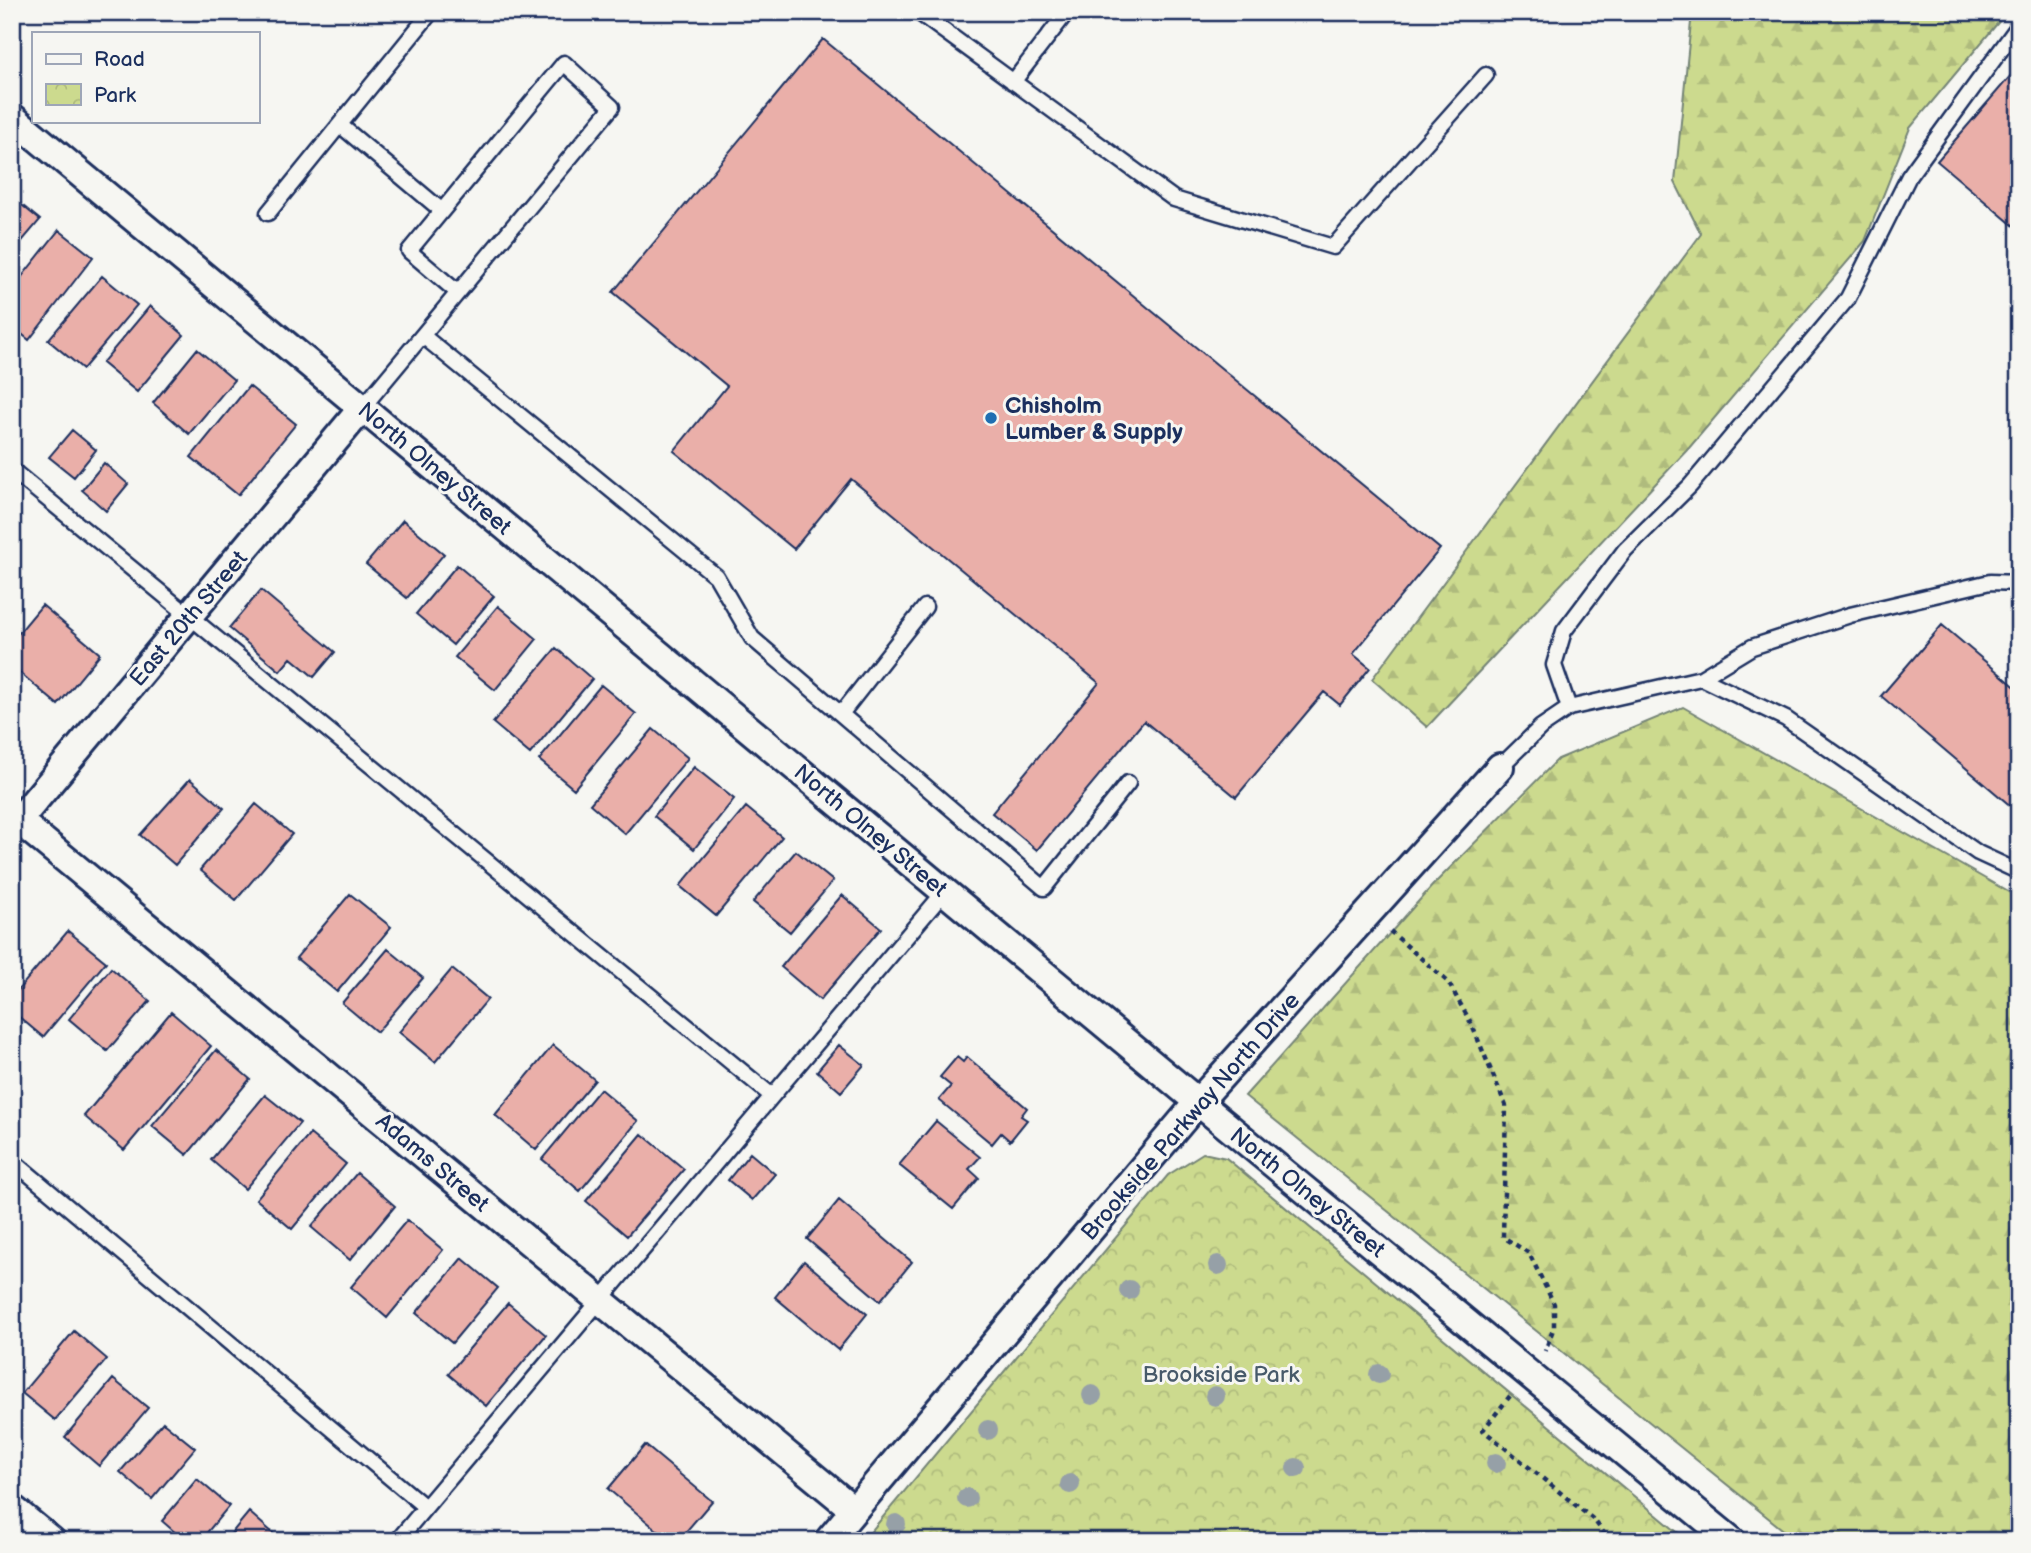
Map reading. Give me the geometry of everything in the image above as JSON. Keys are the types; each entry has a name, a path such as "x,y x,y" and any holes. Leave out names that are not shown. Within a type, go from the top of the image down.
{"street":[{"name":"North Olney Street","path":"12,117 1198,1102 1732,1541"},
{"name":"East 20th Street","path":"14,821 363,407"},
{"name":"Brookside Parkway North Drive","path":"828,1541 1198,1102 1500,767"},
{"name":"Adams Street","path":"14,821 854,1510"},
{"path":"12,1508 52,1541"}],"lane":[{"path":"268,213 431,12"},
{"path":"918,12 1174,199 1333,247 1486,75"},
{"path":"1013,82 1067,12"},
{"path":"2019,25 1909,176 1848,298 1690,486 1625,550 1564,631 1554,665 1569,708 1701,678 1752,647 1850,615 1990,582 2019,583"},
{"path":"363,407 612,107 564,63 409,251 457,292"},
{"path":"340,125 441,210"},
{"path":"423,335 716,576 752,638 1044,888 1128,783"},
{"path":"12,470 772,1096"},
{"path":"841,714 925,607"},
{"path":"1701,678 1786,719 1978,853 2019,872"},
{"name":"Brookside Parkway North Drive","path":"1500,767 1541,727 1569,708"},
{"path":"397,1541 945,891"},
{"path":"12,1160 425,1507"}],"path":[{"path":"1407,945 1448,982 1471,1023 1506,1106 1503,1237 1529,1253 1554,1304 1554,1327 1544,1355"},
{"path":"1510,1396 1483,1430 1594,1520 1610,1541"}],"green space":[{"path":"1692,12 2007,12 1910,128 1865,241 1689,448 1427,727 1372,679 1701,234 1675,182"},
{"path":"1683,707 2019,898 2019,1541 1797,1541 1245,1096 1433,885 1558,759"},
{"name":"Brookside Park","path":"1203,1153 1226,1158 1688,1541 863,1541 1168,1175"}],"building":[{"name":"Chisholm Lumber & Supply","path":"823,39 1440,549 1353,654 1370,668 1340,705 1324,692 1236,797 1144,721 1037,850 992,813 1099,683 851,479 794,549 674,451 727,386 613,292"},
{"path":"2019,66 2019,220 2014,226 1937,161"},
{"path":"12,197 40,220 12,253"},
{"path":"59,230 93,257 29,340 12,326 12,289"},
{"path":"102,276 137,305 83,369 48,340"},
{"path":"150,306 184,335 137,392 102,363"},
{"path":"197,349 234,380 189,434 153,403"},
{"path":"249,386 296,424 238,495 191,457"},
{"path":"72,430 96,450 74,477 49,457"},
{"path":"104,463 128,484 106,511 82,490"},
{"path":"403,520 444,554 407,598 366,564"},
{"path":"457,565 494,596 453,645 416,614"},
{"path":"261,590 335,652 314,677 291,658 280,671 229,628"},
{"path":"42,605 100,654 58,705 12,666 12,641"},
{"path":"498,606 537,639 495,690 455,657"},
{"path":"1942,625 2019,690 2019,813 1881,696"},
{"path":"556,648 592,679 530,754 493,723"},
{"path":"601,685 636,714 574,789 539,760"},
{"path":"653,729 688,758 625,834 590,804"},
{"path":"694,767 734,799 694,849 654,816"},
{"path":"190,779 224,808 175,865 140,835"},
{"path":"256,804 292,834 236,900 200,870"},
{"path":"746,807 782,837 716,916 680,886"},
{"path":"796,851 833,881 790,932 753,902"},
{"path":"350,894 391,927 337,992 296,958"},
{"path":"842,895 881,928 820,1000 781,967"},
{"path":"68,931 106,962 43,1037 12,1011 12,997"},
{"path":"388,949 423,978 377,1032 342,1003"},
{"path":"111,968 150,1001 107,1051 69,1019"},
{"path":"452,969 488,999 435,1062 399,1032"},
{"path":"171,1012 211,1046 124,1150 84,1116"},
{"path":"553,1045 595,1080 536,1150 495,1115"},
{"path":"839,1045 864,1065 841,1092 817,1071"},
{"path":"216,1050 250,1079 187,1155 152,1126"},
{"path":"957,1057 963,1062 967,1057 1027,1108 1021,1116 1027,1120 1010,1141 1001,1133 992,1144 939,1100 951,1086 940,1077"},
{"path":"600,1089 638,1121 580,1191 542,1159"},
{"path":"265,1095 300,1123 245,1189 211,1160"},
{"path":"936,1121 980,1157 969,1169 979,1178 953,1209 899,1165"},
{"path":"310,1134 346,1164 292,1229 256,1199"},
{"path":"642,1134 684,1169 627,1236 586,1201"},
{"path":"750,1153 775,1174 752,1200 728,1180"},
{"path":"357,1173 395,1206 350,1260 311,1227"},
{"path":"839,1200 912,1262 880,1301 807,1239"},
{"path":"407,1220 443,1250 387,1318 351,1287"},
{"path":"462,1258 498,1288 452,1343 416,1313"},
{"path":"804,1261 867,1314 838,1350 775,1297"},
{"path":"508,1303 546,1335 486,1406 448,1374"},
{"path":"74,1331 107,1359 55,1420 22,1393"},
{"path":"113,1379 148,1408 99,1466 65,1437"},
{"path":"163,1422 195,1448 152,1499 120,1472"},
{"path":"645,1445 712,1501 678,1541 670,1541 608,1489"},
{"path":"197,1479 229,1506 200,1541 185,1541 162,1521"},
{"path":"249,1512 282,1541 225,1541"}],"place":[{"name":"Chisholm Lumber & Supply","path":"991,418"}]}
